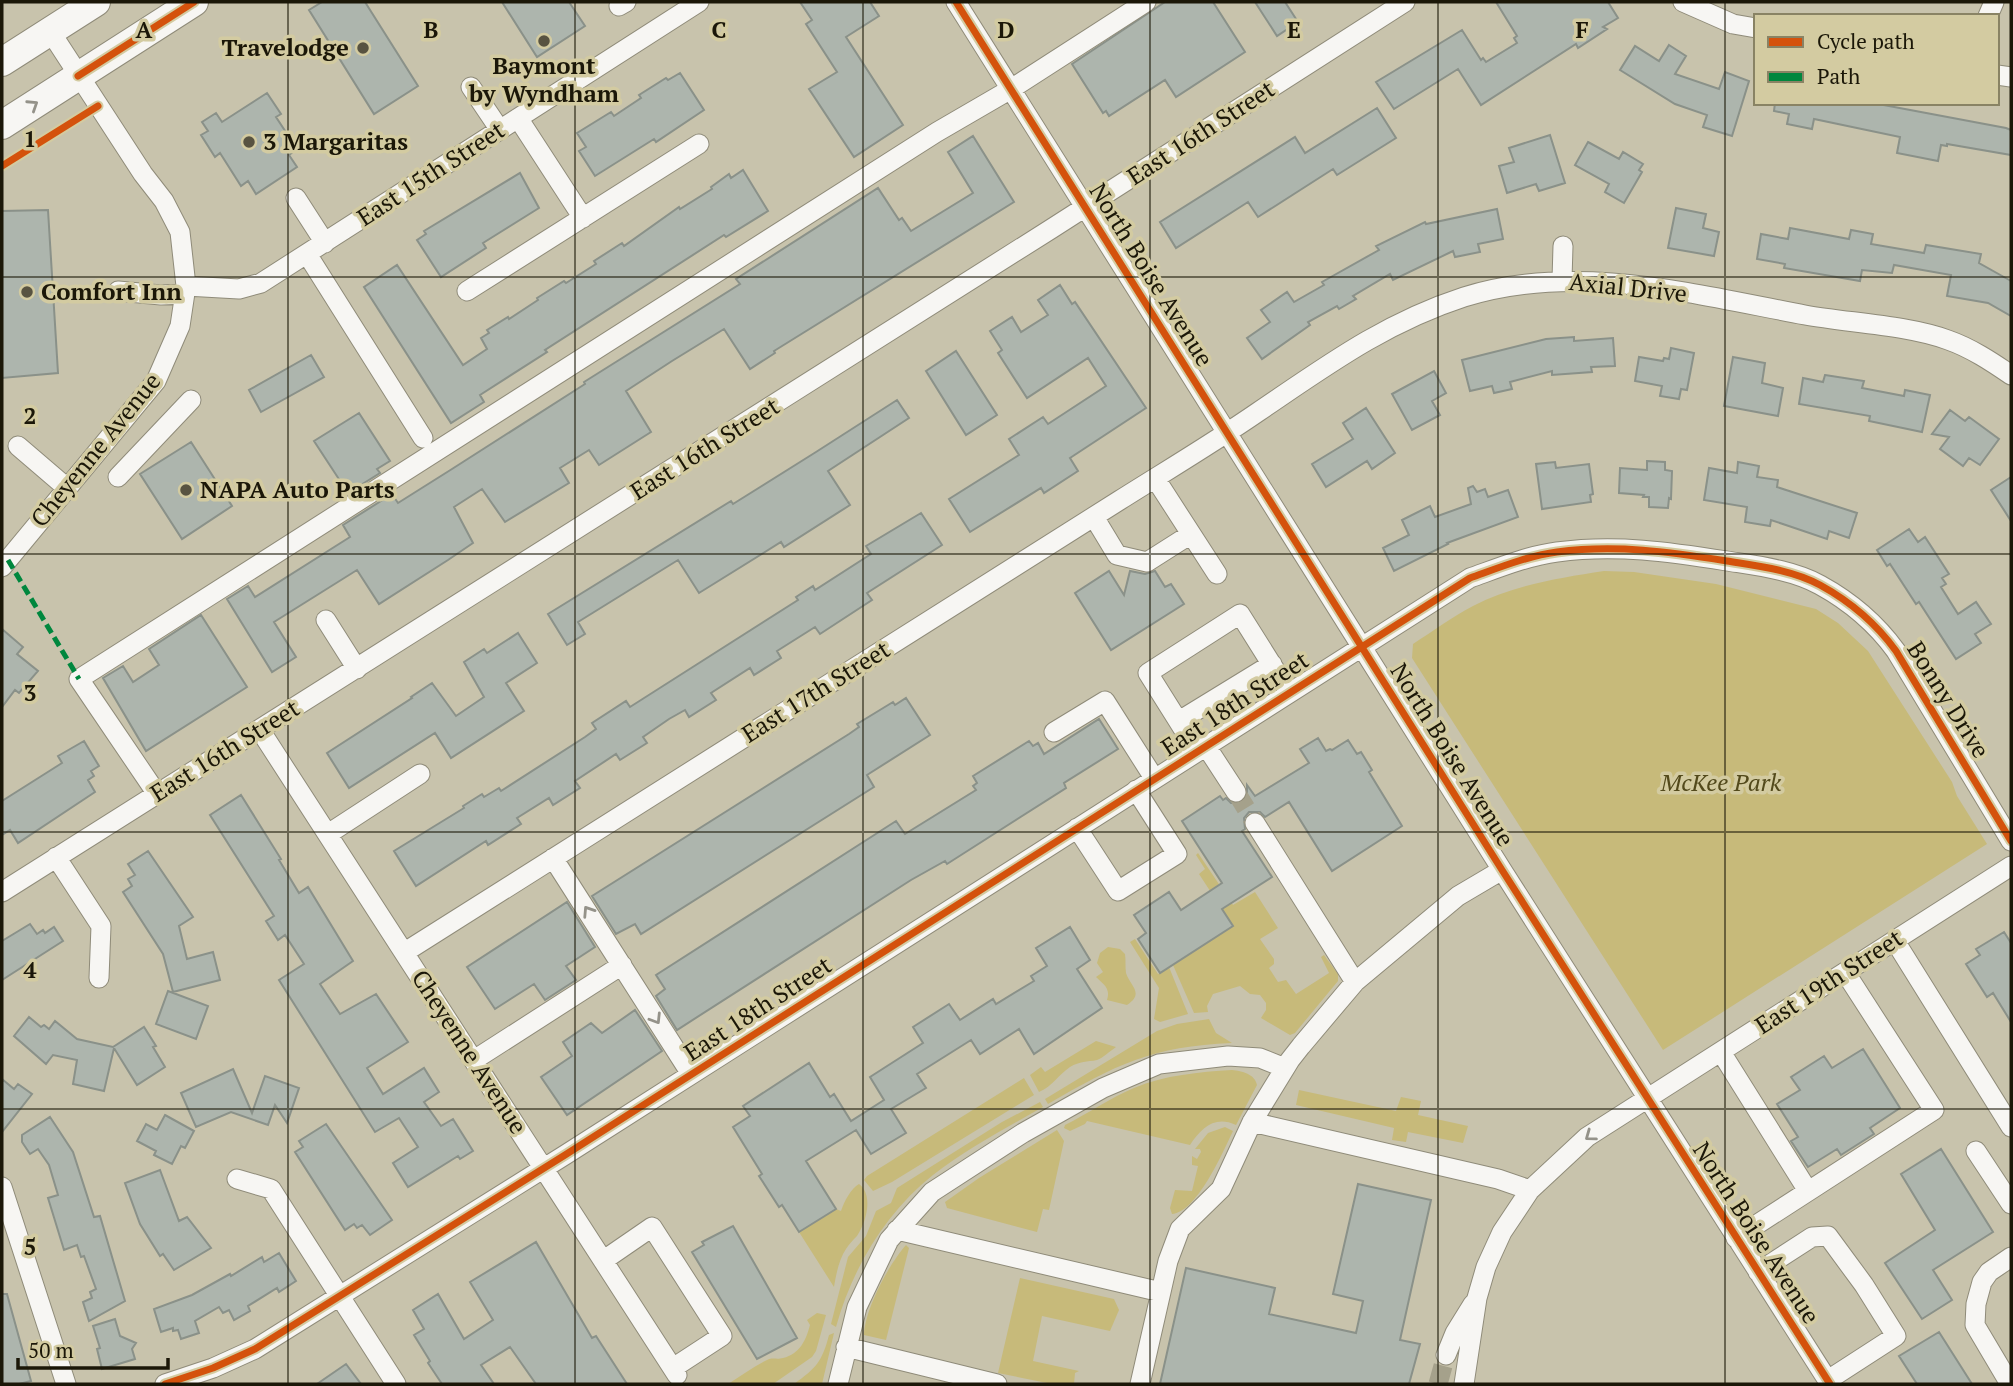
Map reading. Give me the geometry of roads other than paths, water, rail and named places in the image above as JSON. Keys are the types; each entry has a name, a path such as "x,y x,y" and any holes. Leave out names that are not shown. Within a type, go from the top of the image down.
{"highway":[{"path":"2,62 96,2"},
{"path":"2,125 194,2"}],"street":[{"name":"East 15th Street","path":"118,291 161,295 186,290 239,289 261,282 699,2"},
{"name":"North Boise Avenue","path":"956,2 1502,870 1829,1382"},
{"path":"156,794 79,679 937,132 1011,89 1146,2"},
{"name":"East 16th Street","path":"2,892 1086,207 1405,2"},
{"path":"1684,2 1733,24 1754,28"},
{"name":"Cheyenne Avenue","path":"2,567 156,381 180,326 186,290 180,232 164,201 143,174 50,31"},
{"path":"471,87 499,130"},
{"path":"518,118 583,218"},
{"path":"467,291 699,144"},
{"path":"296,198 325,243"},
{"path":"1562,280 1563,246"},
{"path":"307,254 423,438"},
{"name":"Axial Drive","path":"1228,432 1355,346 1393,325 1464,297 1502,287 1562,280 1602,281 1675,291 1921,333 1948,340 2011,375"},
{"path":"118,477 191,400"},
{"name":"East 17th Street","path":"404,951 1228,432"},
{"path":"18,446 67,488"},
{"path":"1155,478 1217,574"},
{"path":"1094,517 1118,555 1147,562 1191,534"},
{"name":"Bonny Drive","path":"1361,646 1470,578 1557,552 1652,549 1793,574 1818,584 1862,612 1881,630 2011,841"},
{"path":"1236,792 1179,721 1149,673 1240,614 1289,692"},
{"path":"326,620 357,669"},
{"name":"East 18th Street","path":"164,1384 213,1368 255,1349 544,1168 1361,646"},
{"path":"1179,721 1272,664"},
{"path":"1054,732 1105,701 1154,778"},
{"name":"Cheyenne Avenue","path":"260,730 675,1371 722,1336 652,1227 604,1260"},
{"path":"328,834 420,774"},
{"path":"1077,828 1118,891 1177,854 1136,790"},
{"path":"1255,823 1355,982"},
{"path":"56,857 101,926 99,978"},
{"path":"554,858 691,1074"},
{"name":"East 19th Street","path":"1477,1297 1486,1267 1502,1233 1530,1190 1587,1137 2011,866"},
{"path":"1140,1384 1161,1292 1180,1229 1221,1189 1252,1122 1285,1068 1355,982 1458,895 1502,870"},
{"path":"1895,941 2011,1127"},
{"path":"474,1060 622,965"},
{"path":"1736,1238 1934,1110 1845,972"},
{"path":"1721,1052 1808,1191"},
{"path":"838,1384 857,1307 889,1240 932,1192 1023,1133 1102,1088 1159,1065 1228,1056 1260,1058 1285,1068"},
{"path":"1252,1122 1498,1179 1530,1190"},
{"path":"1976,1151 2011,1203"},
{"path":"237,1179 271,1189 396,1384"},
{"path":"2,1187 66,1384"},
{"path":"897,1230 1161,1292"},
{"path":"1758,1272 1812,1237 1828,1236 1864,1284 1896,1336 1829,1382"},
{"path":"2010,1384 1975,1325 1976,1304 1982,1282 1989,1272 2011,1257"},
{"path":"1446,1355 1455,1333 1477,1297"},
{"path":"1464,1384 1477,1297"},
{"path":"846,1347 997,1384"}],"tunnel":[{"path":"1236,792 1255,823"},
{"path":"1438,1384 1446,1355"}],"place":[{"name":"Baymont by Wyndham","path":"544,41"},
{"name":"Travelodge","path":"363,48"},
{"name":"3 Margaritas","path":"249,142"},
{"name":"Comfort Inn","path":"27,292"},
{"name":"NAPA Auto Parts","path":"186,490"}],"park label":[{"name":"McKee Park","path":"1721,783"}]}
